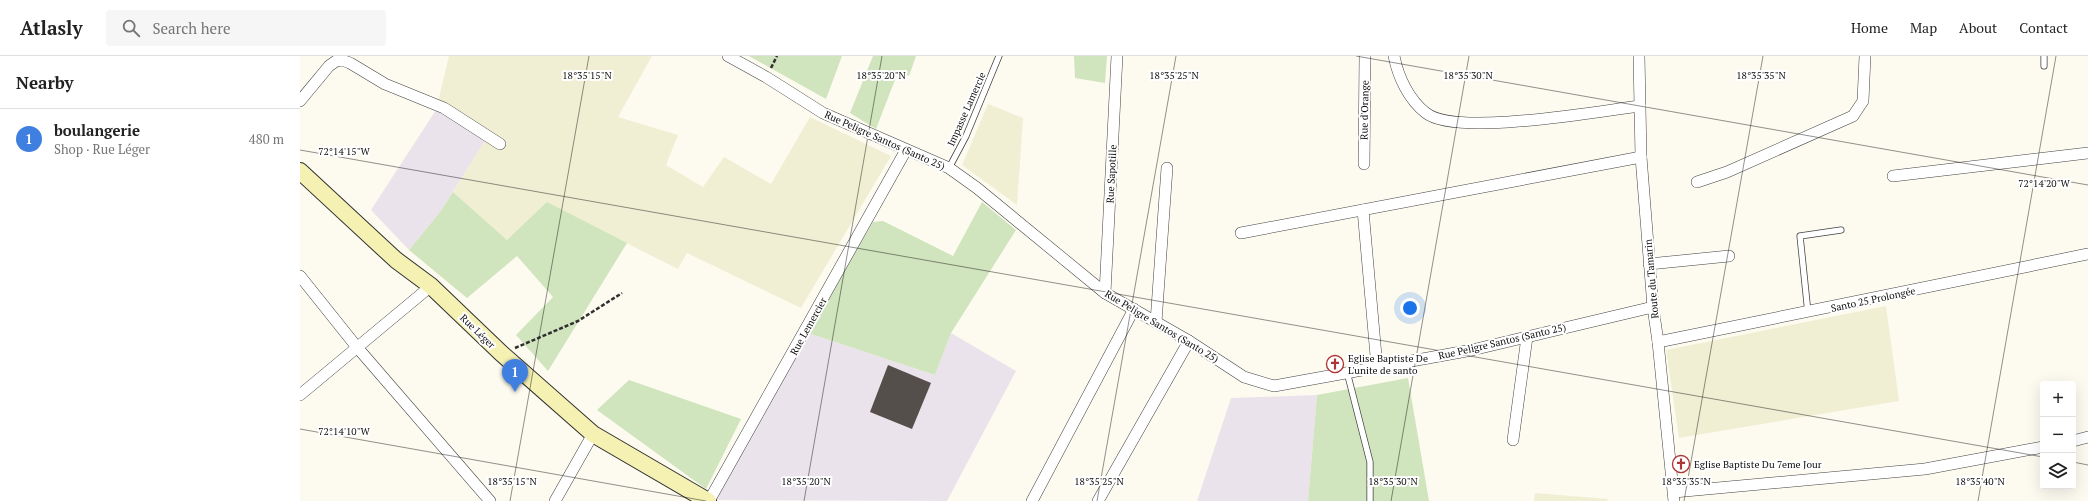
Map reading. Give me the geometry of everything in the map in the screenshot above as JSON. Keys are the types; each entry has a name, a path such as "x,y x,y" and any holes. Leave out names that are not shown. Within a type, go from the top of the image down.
{"street":[{"name":"Rue Peligre Santos (Santo 25)","path":"728,56 766,77 823,114 949,168 977,188 1105,293 1189,341 1244,377 1274,386 1472,350 1652,306"},
{"name":"Rue Sapotille","path":"1105,293 1117,56"},
{"name":"Rue d'Orange","path":"1364,164 1365,56"},
{"path":"1394,56 1397,69 1406,90 1426,114 1442,121 1462,124 1551,118 1640,106"},
{"name":"Route du Tamarin","path":"1639,56 1641,157 1652,306 1658,342 1674,497"},
{"path":"1697,182 1726,172 1853,116 1863,101 1865,56"},
{"path":"300,101 329,66 336,61 342,60 350,63 385,84 444,108 500,144"},
{"name":"Rue Lemercier","path":"709,501 906,150"},
{"path":"1893,176 2088,153"},
{"path":"1241,233 1641,157"},
{"path":"1156,322 1168,168"},
{"name":"Rue Léger","path":"300,171 396,260 431,286 501,353 593,434 709,501"},
{"path":"1363,210 1377,367"},
{"name":"Santo 25 Prolongée","path":"1658,342 1808,313 2088,254"},
{"path":"1649,264 1729,256"},
{"path":"300,276 356,346 490,501"},
{"path":"300,395 356,346 431,286"},
{"path":"1032,501 1134,309"},
{"path":"1514,440 1527,336"},
{"path":"1098,501 1189,341"},
{"path":"555,501 593,434"},
{"path":"2076,440 2088,438"},
{"path":"1674,497 1925,469 2040,448"}],"lane":[{"name":"Impasse Lamercie","path":"949,168 966,136 999,56"},
{"path":"2044,56 2044,66"},
{"path":"1808,313 1800,236 1841,230"},
{"path":"1346,372 1370,462 1370,501"}],"path":[{"path":"501,353 578,321 622,293"}],"shaded area":[{"path":"449,56 652,56 618,117 678,135 666,165 703,187 724,157 771,184 810,117 891,156 801,308 687,253 678,269 547,203 507,240 453,192 486,139 436,110"},
{"path":"988,104 1023,118 1017,205 962,165"},
{"path":"436,110 486,140 440,212 409,250 371,210"},
{"path":"1886,306 1899,401 1679,438 1666,350"},
{"path":"808,333 935,375 951,333 1016,371 947,501 716,500"},
{"path":"1317,395 1308,501 1197,501 1231,398"},
{"path":"1535,493 1608,499 1607,501 1534,501"}],"green space":[{"path":"749,56 842,56 826,99"},
{"path":"873,56 916,56 909,76 898,72 876,129 850,113"},
{"path":"1074,56 1107,56 1105,83 1075,78"},
{"path":"453,192 507,240 547,202 627,243 548,371 516,335 553,297 517,256 467,298 409,250 440,212"},
{"path":"982,202 1016,230 951,333 935,375 808,333 873,222 883,221 953,256"},
{"path":"1408,378 1429,501 1308,501 1317,395"},
{"path":"629,380 741,419 706,489 597,410"}],"building":[{"path":"888,365 931,383 912,429 870,412"}],"place":[{"name":"Eglise Baptiste De L'unite de santo","path":"1335,364"},
{"name":"boulangerie","path":"515,392"},
{"name":"Eglise Baptiste Du 7eme Jour","path":"1681,464"}]}
